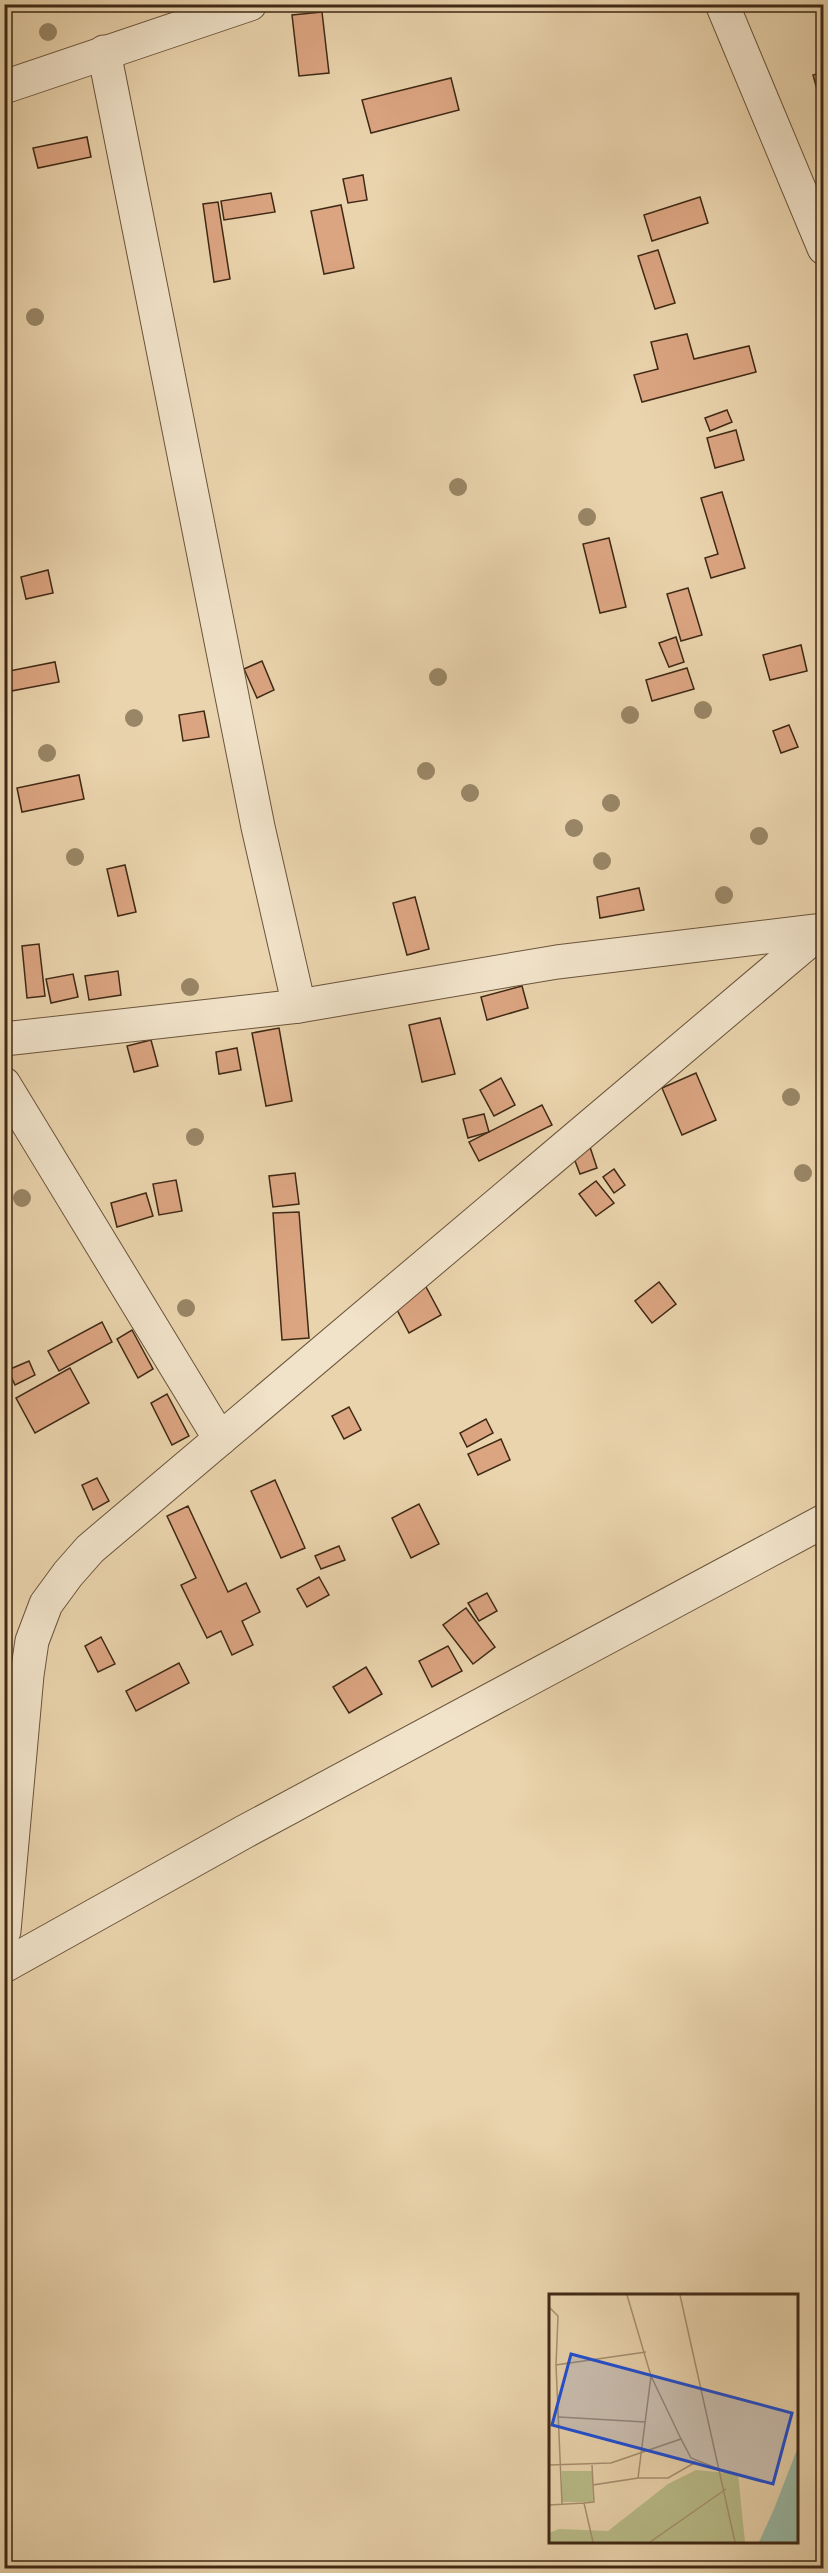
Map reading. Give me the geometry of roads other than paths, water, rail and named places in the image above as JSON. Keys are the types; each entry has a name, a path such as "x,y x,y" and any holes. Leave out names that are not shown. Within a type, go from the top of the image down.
{"street":[{"path":"4,87 250,4"},
{"path":"722,4 824,248"},
{"path":"104,52 255,815 299,1006"},
{"path":"4,1039 299,1006 557,962 823,930"},
{"path":"4,1931 16,1783 16,1666 32,1641 46,1604 68,1574 90,1549 823,930"},
{"path":"4,1084 220,1439"},
{"path":"4,1966 244,1832 824,1521"}]}
